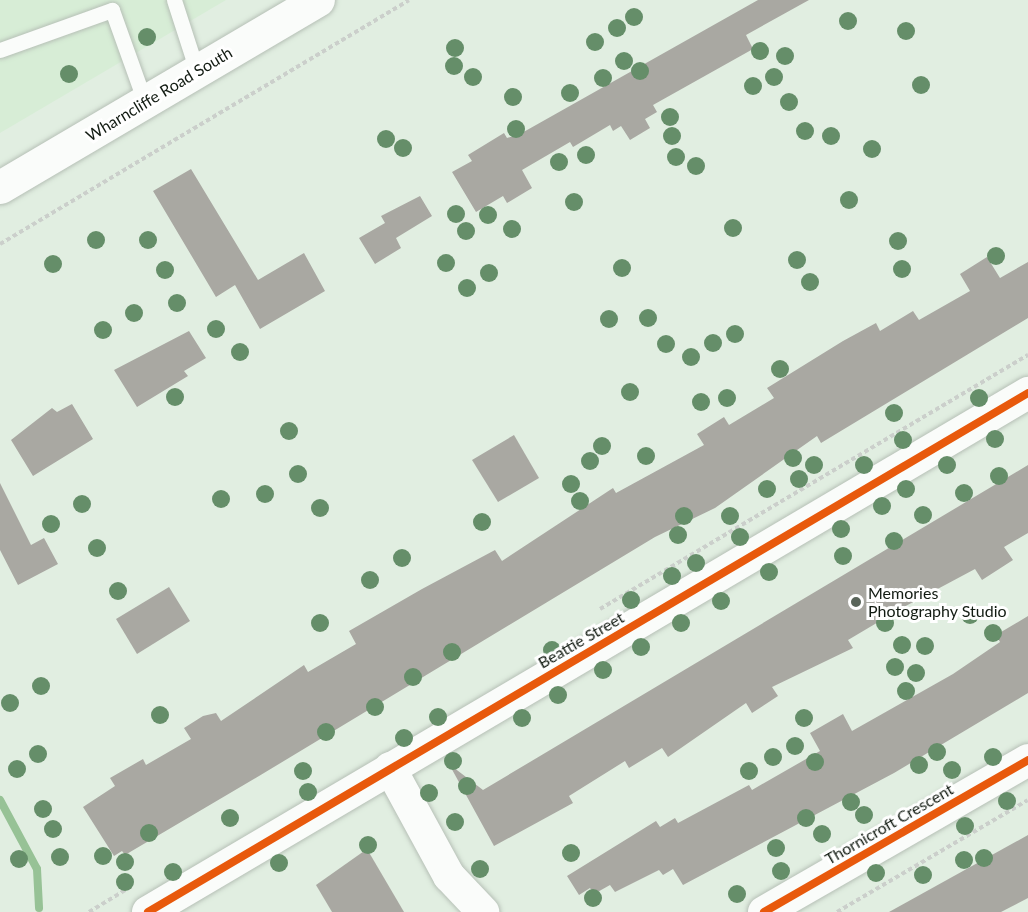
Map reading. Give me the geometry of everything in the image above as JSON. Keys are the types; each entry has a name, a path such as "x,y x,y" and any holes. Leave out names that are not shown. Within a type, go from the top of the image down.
{"main road":[{"name":"Wharncliffe Road South","path":"0,187 318,0"}],"street":[{"name":"Beattie Street","path":"148,912 1028,393"},
{"name":"Thornicroft Crescent","path":"764,912 1028,760"},
{"path":"390,768 449,876 483,912"}],"lane":[{"path":"174,0 197,71"},
{"path":"0,50 110,5 145,102"}],"path":[{"path":"0,244 409,0"},
{"path":"837,912 1028,800"},
{"path":"89,912 102,904"}],"shaded area":[{"path":"0,0 226,0 0,133"}],"building":[{"path":"758,0 809,0 746,35 753,49 653,105 657,112 645,119 650,128 630,140 621,126 613,131 610,125 573,147 570,142 522,170 532,188 507,203 503,196 476,212 452,172 472,161 468,155 504,133 507,138 520,134"},
{"path":"191,169 258,280 304,253 325,291 260,329 235,285 216,297 153,191"},
{"path":"420,196 432,216 396,238 401,248 375,264 359,238 385,223 381,216"},
{"path":"987,257 1000,278 1028,262 1028,318 821,443 817,436 715,508 655,537 125,855 122,851 114,856 83,807 115,786 110,778 143,759 146,765 191,739 184,728 203,716 216,713 221,721 304,665 308,672 356,644 349,631 422,589 495,550 502,561 613,488 616,493 704,445 697,434 724,417 729,425 774,398 767,388 843,341 876,323 880,331 913,311 919,320 970,291 960,274"},
{"path":"189,331 206,358 184,371 188,376 137,407 114,370"},
{"path":"72,404 93,439 33,476 11,440 52,408 57,412"},
{"path":"514,435 539,478 498,502 472,460"},
{"path":"1028,465 1028,533 1004,547 1013,560 982,580 975,569 902,608 848,640 853,648 772,687 778,696 752,713 746,703 668,757 662,748 629,768 625,761 569,796 573,803 494,846 449,764 483,790"},
{"path":"0,483 31,545 44,538 58,564 18,585 0,550"},
{"path":"169,587 190,621 137,654 116,619"},
{"path":"1028,616 1028,693 894,773 683,885 673,869 663,875 659,870 615,892 610,885 594,894 590,888 579,895 567,876 656,821 660,827 675,818 678,823 749,785 752,790 820,751 810,733 843,714 852,731 953,674 1000,642 996,635"},
{"path":"1028,835 1028,898 1001,912 889,912"},
{"path":"367,849 404,912 332,912 316,885"}],"waterway":[{"path":"0,800 37,869 39,908"}],"cycle path":[{"path":"148,912 1028,393"},
{"path":"764,912 1028,760"}],"place":[{"name":"Memories Photography Studio","path":"856,602"}]}
